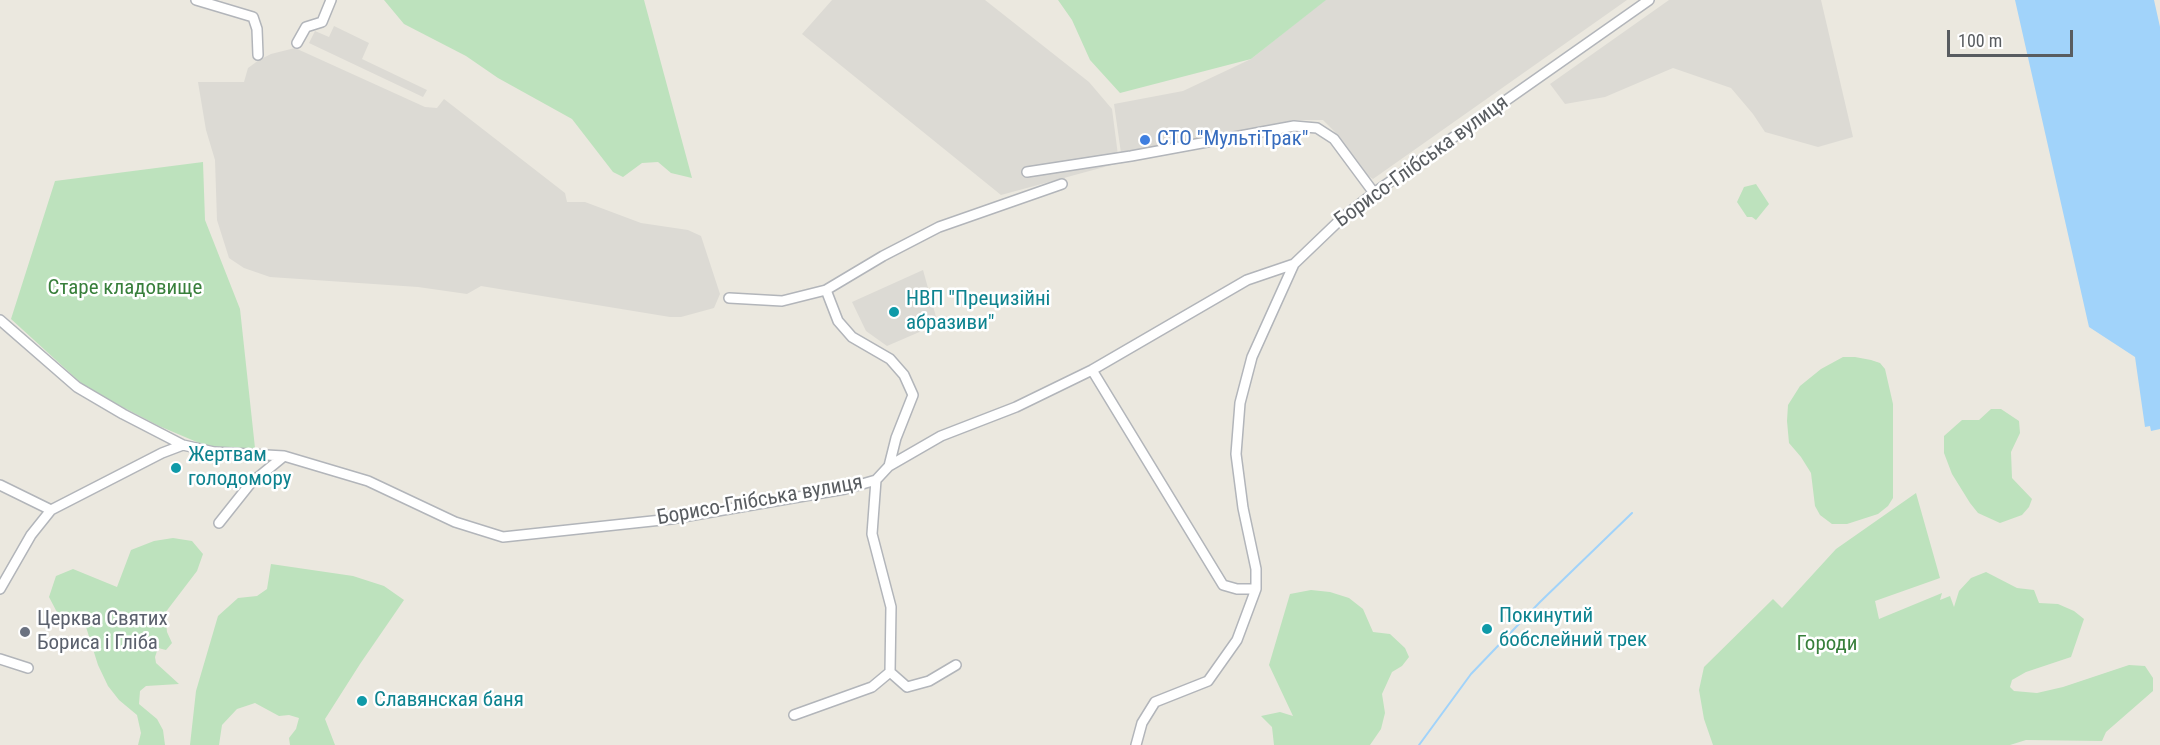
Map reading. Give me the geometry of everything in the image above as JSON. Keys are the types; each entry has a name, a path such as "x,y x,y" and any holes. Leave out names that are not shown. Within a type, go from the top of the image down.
{"street":[{"path":"196,0 253,17 257,29 258,55"},
{"path":"297,44 306,27 322,22 331,0"},
{"name":"Борисо-Глібська вулиця","path":"0,320 77,387 102,403 183,445 214,452 285,456 368,481 455,522 503,537 671,519 845,489 876,480 889,466 941,436 1016,407 1092,370 1247,280 1294,264 1342,218 1374,193 1649,0"},
{"path":"1028,172 1294,126 1317,128 1334,139 1374,193"},
{"path":"729,298 782,301 826,290 939,226 1062,184"},
{"path":"1136,745 1142,723 1155,702 1208,681 1237,640 1256,589 1256,569 1243,508 1236,454 1240,403 1252,357 1294,264"},
{"path":"826,290 838,321 852,337 890,358 904,375 913,395 896,438 889,466"},
{"path":"1092,370 1222,585 1237,589 1256,589"},
{"path":"0,588 31,535 51,510 162,453 183,445"},
{"path":"219,523 250,484 285,456"},
{"path":"794,715 872,687 890,672 891,607 872,534 876,480"},
{"path":"0,485 51,510"},
{"path":"0,659 28,668"},
{"path":"890,672 907,687 929,681 956,665"}],"shaded area":[{"path":"832,0 985,0 1089,82 1112,109 1119,163 1001,195 802,34"},
{"path":"1325,0 1627,0 1373,179 1365,174 1334,131 1323,120 1295,120 1171,146 1121,153 1114,104 1183,91 1251,59"},
{"path":"1669,0 1821,0 1853,137 1818,147 1765,132 1731,88 1673,68 1605,97 1565,104 1550,84"},
{"path":"334,26 369,43 362,59 427,90 423,97 309,43 315,31 329,37"},
{"path":"295,48 425,107 437,108 444,99 565,193 567,202 585,202 641,223 688,230 701,236 720,294 714,308 681,317 670,317 481,286 467,294 418,287 270,277 244,268 229,258 217,220 215,160 206,130 198,82 244,82 248,68 259,60 271,54"},
{"path":"923,270 938,324 887,346 866,331 852,302"}],"green space":[{"path":"384,0 644,0 692,178 671,173 658,162 642,163 623,177 613,172 572,119 498,78 466,56 404,24"},
{"path":"1058,0 1326,0 1251,59 1120,93 1090,60 1072,20"},
{"name":"Старе кладовище","path":"203,162 205,220 240,309 255,448 211,448 159,426 107,399 81,383 11,319 55,181"},
{"path":"1756,184 1769,204 1756,220 1747,217 1737,202 1744,187"},
{"path":"1843,357 1871,360 1880,363 1885,369 1893,404 1893,498 1888,506 1878,514 1847,524 1832,524 1820,515 1815,506 1811,473 1789,443 1788,405 1800,386 1821,369"},
{"path":"1991,409 2001,409 2019,421 2020,433 2011,452 2012,478 2032,499 2022,515 2000,523 1978,513 1970,503 1952,474 1944,453 1944,436 1962,420 1979,420"},
{"name":"Городи","path":"1916,493 1940,578 1875,601 1879,619 1942,593 1940,600 1950,596 1954,607 1959,591 1971,578 1986,572 2017,588 2034,590 2039,603 2058,604 2074,611 2084,619 2071,657 2026,672 2012,680 2010,687 2014,691 2037,693 2063,687 2129,665 2145,666 2153,678 2153,691 2106,732 2102,741 2026,740 2010,745 1713,745 1704,719 1699,690 1704,667 1773,599 1782,608 1836,549"},
{"path":"173,538 192,541 203,554 197,571 165,613 167,632 172,643 166,650 158,648 155,657 156,663 179,684 146,686 140,691 139,704 157,719 163,730 165,745 138,745 141,733 137,715 119,700 108,686 98,665 86,627 60,618 49,597 56,576 73,569 117,587 131,550 154,541"},
{"path":"271,564 353,576 384,586 404,600 325,719 335,745 290,745 289,738 296,729 299,718 289,715 279,716 255,703 237,709 222,725 219,745 190,745 196,691 218,616 238,598 257,596 267,589"},
{"path":"1311,590 1330,592 1349,598 1363,609 1373,632 1390,634 1405,648 1409,657 1402,666 1392,672 1382,694 1385,713 1381,729 1370,745 1274,745 1272,727 1261,716 1280,712 1293,716 1269,665 1290,594"}],"water":[{"path":"2015,0 2154,0 2160,27 2160,429 2151,431 2150,426 2145,427 2135,357 2089,327"}],"waterway":[{"path":"1419,745 1471,674 1540,602 1632,513"}],"place":[{"name":"СТО \"МультіТрак\"","path":"1145,140"},
{"name":"НВП \"Прецизійні абразиви\"","path":"894,312"},
{"name":"Жертвам голодомору","path":"176,468"},
{"name":"Покинутий бобслейний трек","path":"1487,629"},
{"name":"Церква Святих Бориса і Гліба","path":"25,632"},
{"name":"Славянская баня","path":"362,701"}]}
